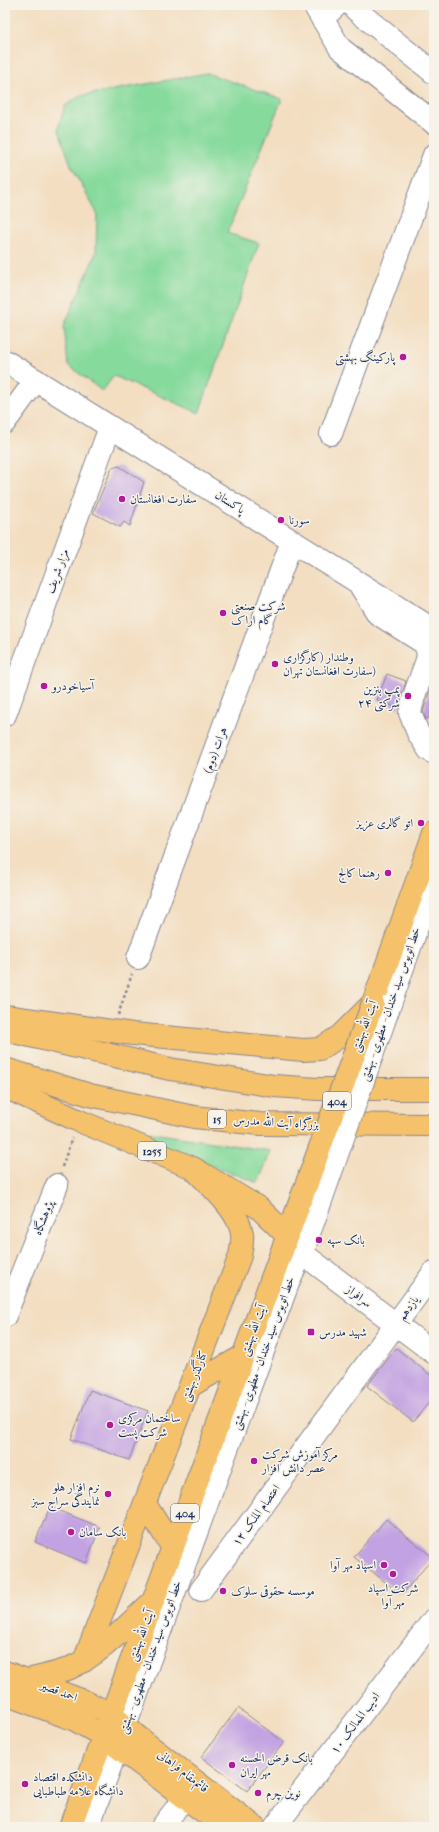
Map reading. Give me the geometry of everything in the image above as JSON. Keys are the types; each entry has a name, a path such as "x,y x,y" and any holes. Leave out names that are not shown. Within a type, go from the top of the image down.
{"main road":[{"name":"آیت الله بهشتی","path":"70,1827 110,1741 118,1720 153,1601 288,1236 310,1203 381,1005 434,834"},
{"path":"5,1016 112,1032 303,1050 320,1049 381,1005"},
{"path":"5,1030 170,1069 274,1086 318,1089 434,1089"},
{"name":"بزرگراه آیت الله مدرس","path":"5,1069 90,1095 194,1117 260,1124 434,1125"},
{"name":"1255","path":"5,1087 77,1120 193,1168 260,1208 288,1236"},
{"name":"کنارگذر بهشتی","path":"84,1661 238,1264 242,1238 240,1227 225,1202 193,1168"},
{"path":"190,1386 243,1356"},
{"path":"145,1504 173,1548"},
{"path":"28,1680 68,1669 84,1661 100,1650 153,1601"},
{"name":"احمد قصیر","path":"5,1672 84,1700 118,1720"},
{"name":"احمد قصیر","path":"5,1694 75,1720 110,1741"},
{"name":"قائم‌مقام فراهانی","path":"118,1720 255,1827"},
{"name":"قائم‌مقام فراهانی","path":"110,1741 224,1827"}],"street":[{"path":"352,5 356,10 434,73"},
{"path":"324,10 340,48 434,123"},
{"path":"331,434 434,155"},
{"name":"پاکستان","path":"5,361 434,630"},
{"path":"5,422 36,380"},
{"name":"مزار شریف","path":"5,715 110,427"},
{"name":"هرات (دوم)","path":"138,958 292,541"},
{"path":"358,583 378,614 424,643 428,652 427,660 414,696 410,713 418,733 429,750 434,753"},
{"name":"خط اتوبوس سید خندان - مطهری - بهشتی","path":"381,1005 434,879"},
{"name":"پژوهشگاه","path":"5,1316 56,1185"},
{"name":"خط اتوبوس سید خندان - مطهری - بهشتی","path":"118,1720 290,1278 302,1253 310,1203"},
{"name":"سرافراز","path":"288,1236 302,1253 434,1354"},
{"name":"یازدهم","path":"396,1324 434,1272"},
{"name":"اعتصام الملک ۱۲","path":"201,1590 396,1324"},
{"name":"ادیب الممالک ۱۰","path":"275,1827 434,1619"},
{"name":"خط اتوبوس سید خندان - مطهری - بهشتی","path":"88,1827 110,1741"},
{"path":"162,1827 185,1797"}],"path":[{"path":"112,1032 138,958"},
{"path":"56,1185 77,1120"}],"green space":[{"path":"207,73 282,99 227,233 259,243 199,413 114,376 102,391 68,365 64,326 96,253 97,213 71,165 58,128 65,106 80,96"},
{"path":"127,1129 271,1151 258,1183 123,1132"}],"building":[{"path":"119,466 144,482 130,526 124,522 120,527 93,513 112,468"},
{"path":"387,674 406,681 398,708 377,700"},
{"path":"430,690 434,692 434,703 428,719 426,719 423,712"},
{"path":"396,1348 434,1378 434,1396 413,1422 367,1386"},
{"name":"ساختمان مرکزی شرکت پست","path":"90,1390 148,1411 129,1460 71,1439"},
{"path":"50,1507 100,1527 86,1563 35,1542"},
{"path":"386,1519 430,1555 431,1560 405,1591 399,1593 354,1557"},
{"path":"238,1708 284,1742 247,1791 201,1757"}],"place":[{"name":"پارکینگ بهشتی","path":"403,357"},
{"name":"سفارت افغانستان","path":"122,499"},
{"name":"سورنا","path":"281,520"},
{"name":"شرکت صنعتی گام اراک","path":"223,613"},
{"name":"وطندار (کارگزاری سفارت افغانستان تهران)","path":"275,664"},
{"name":"آسیاخودرو","path":"44,686"},
{"name":"پمپ بنزین شرکتی ۲۴","path":"408,696"},
{"name":"اتو گالری عزیز","path":"421,823"},
{"name":"رهنما کالج","path":"388,873"},
{"name":"بانک سپه","path":"319,1240"},
{"name":"شهید مدرس","path":"311,1332"},
{"name":"ساختمان مرکزی شرکت پست","path":"110,1425"},
{"name":"مرکز آموزش شرکت عصر دانش افزار","path":"254,1461"},
{"name":"نرم افزار هلو نمایندگی سراج‌ سبز","path":"108,1494"},
{"name":"بانک سامان","path":"71,1532"},
{"name":"اسپاد مهر آوا","path":"384,1565"},
{"name":"شرکت اسپاد مهر آوا","path":"393,1574"},
{"name":"موسسه حقوقی سلوک","path":"223,1591"},
{"name":"بانک قرض الحسنه مهر ایران","path":"232,1765"},
{"name":"دانشکده اقتصاد دانشگاه علامه طباطبایی","path":"25,1784"},
{"name":"نوین چرم","path":"258,1793"}]}
